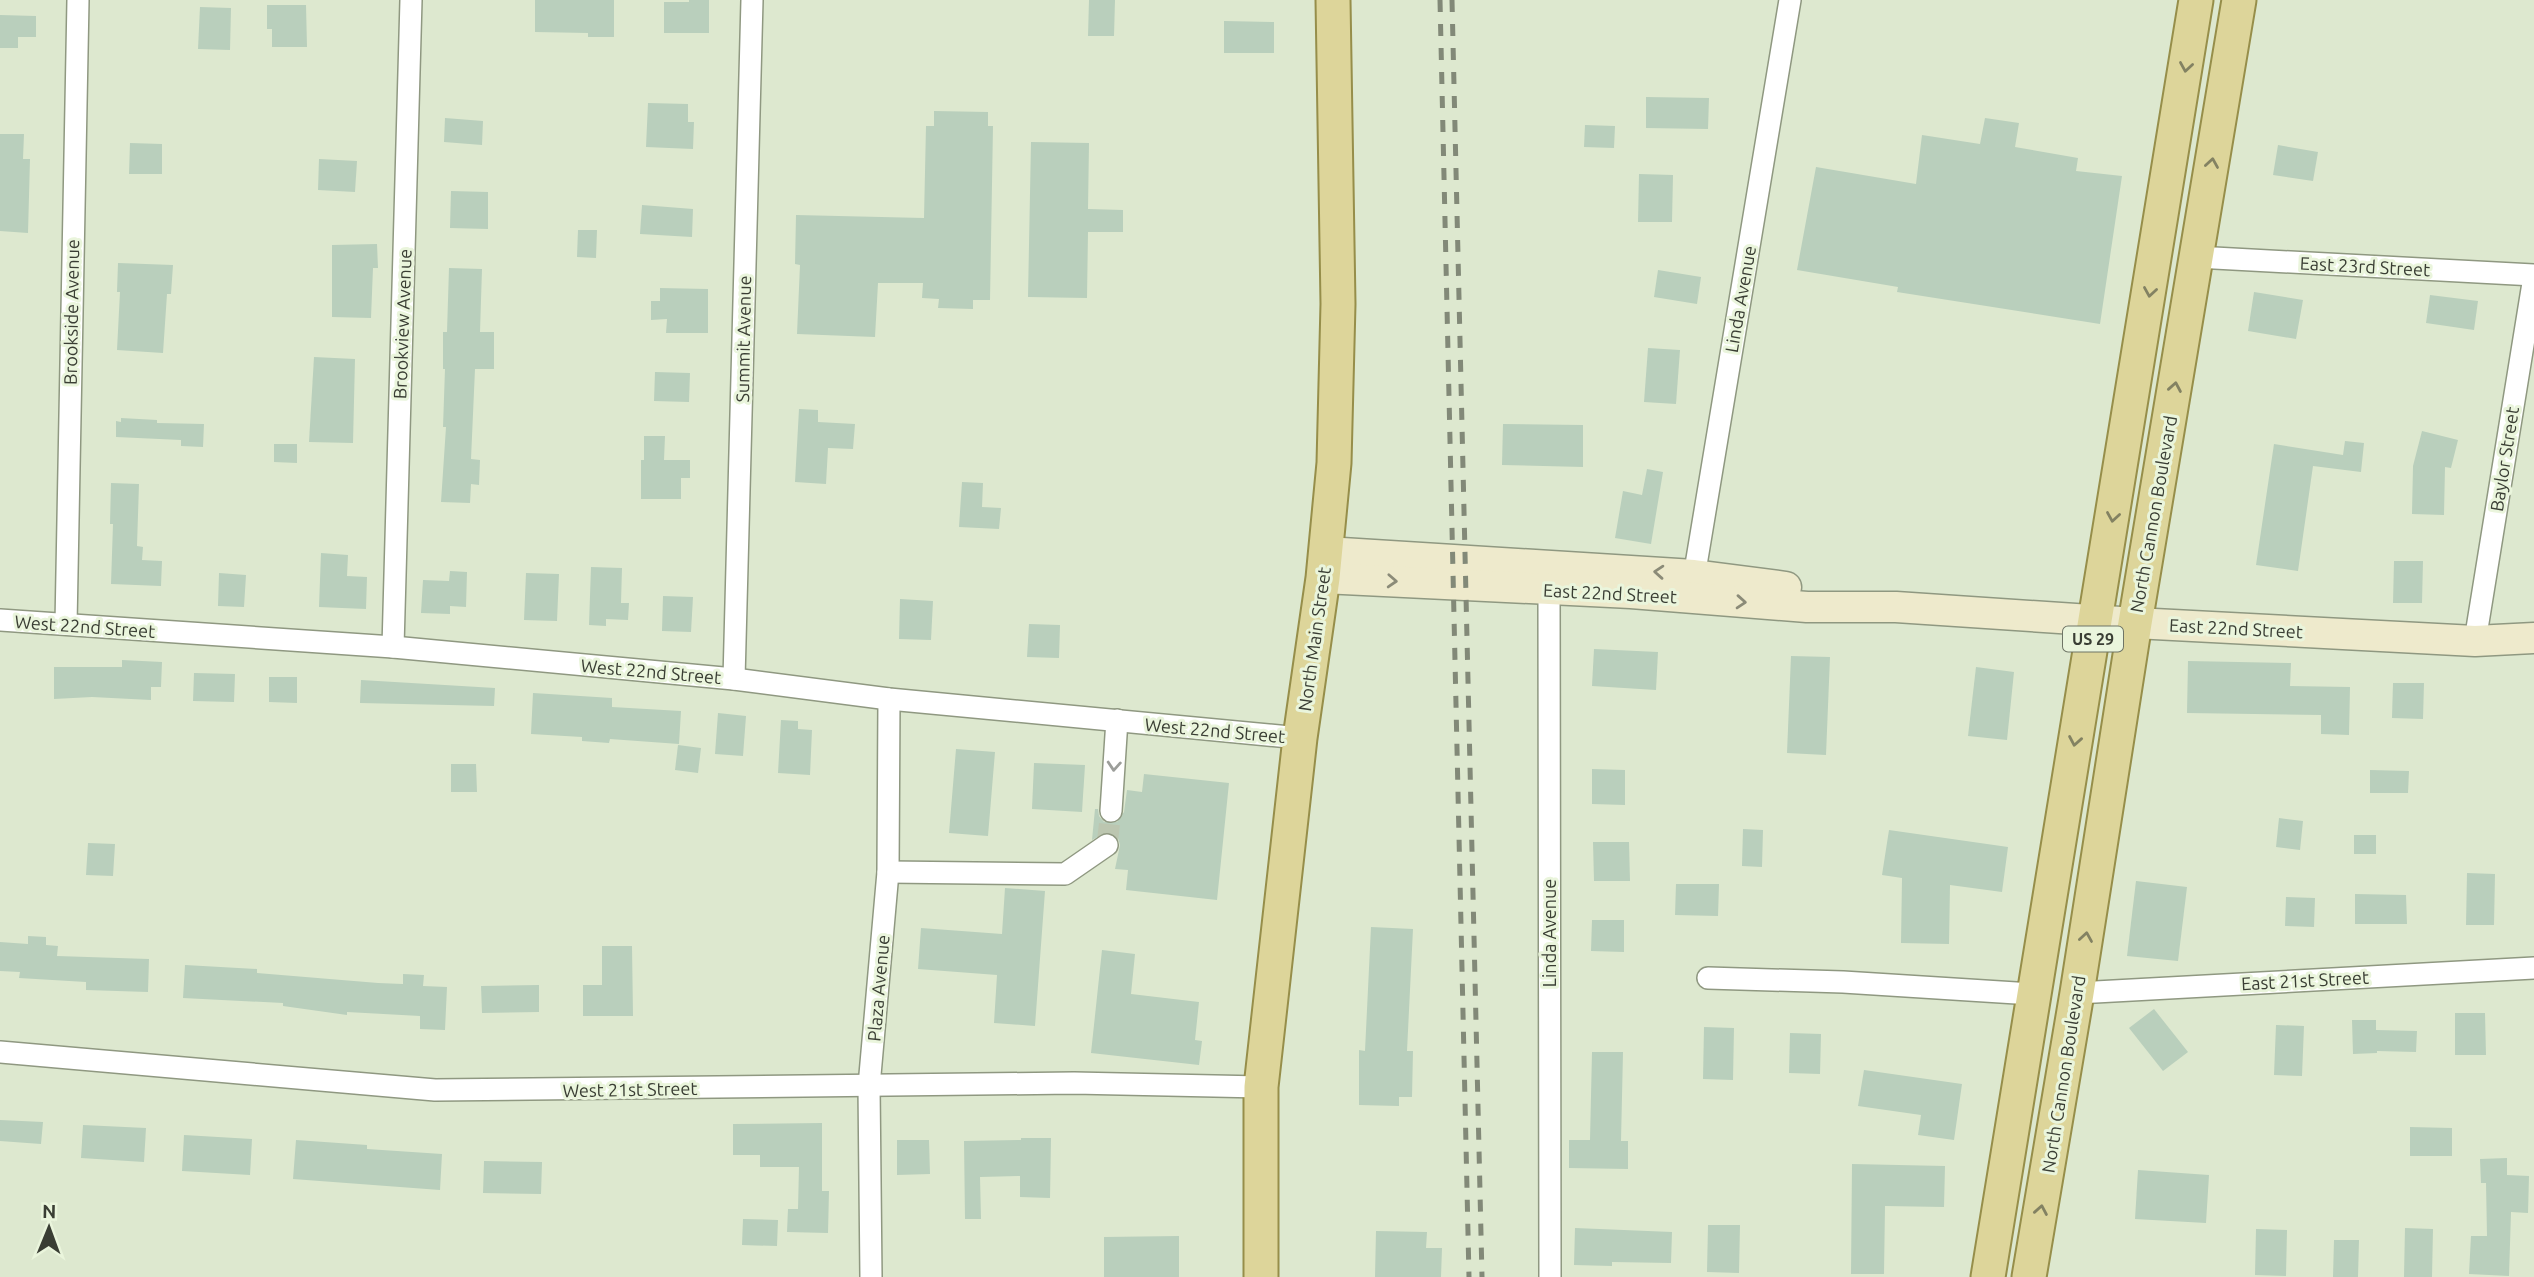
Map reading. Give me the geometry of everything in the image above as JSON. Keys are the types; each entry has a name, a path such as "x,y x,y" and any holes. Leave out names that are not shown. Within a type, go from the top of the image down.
{"main road":[{"name":"North Main Street","path":"1261,1277 1261,1087 1300,738 1325,565 1334,463 1338,304 1333,0"},
{"name":"US 29","path":"1988,1277 2196,0"},
{"name":"North Cannon Boulevard","path":"2029,1277 2239,0"},
{"name":"East 22nd Street","path":"1325,565 1549,590 1692,586"},
{"name":"East 22nd Street","path":"1325,565 1692,586 1807,607 1896,607 2096,621 2475,641 2534,638"}],"street":[{"name":"Brookside Avenue","path":"66,624 78,0"},
{"name":"Brookview Avenue","path":"393,647 411,0"},
{"name":"Summit Avenue","path":"734,679 752,0"},
{"name":"Linda Avenue","path":"1692,586 1790,0"},
{"name":"East 23rd Street","path":"2196,257 2534,276"},
{"name":"Baylor Street","path":"2475,641 2534,276"},
{"name":"Linda Avenue","path":"1549,590 1550,1277"},
{"name":"West 22nd Street","path":"0,620 393,647 734,679 889,699 1300,738"},
{"name":"Plaza Avenue","path":"871,1277 869,1086 888,872 889,699"},
{"path":"1111,811 1117,720"},
{"path":"888,872 1065,874 1107,845"},
{"name":"East 21st Street","path":"2077,993 2534,968"},
{"path":"1708,978 1843,982 2032,994"},
{"name":"West 21st Street","path":"0,1052 435,1090 1074,1083 1261,1087"}],"building":[{"path":"535,0 614,0 614,37 588,37 588,33 535,32"},
{"path":"709,0 709,33 664,33 664,2"},
{"path":"1089,0 1115,0 1114,36 1088,36"},
{"path":"267,5 306,5 307,47 272,47 272,29 267,29"},
{"path":"200,7 231,8 230,50 198,49"},
{"path":"0,15 36,16 36,37 18,37 18,48 0,48"},
{"path":"1224,21 1274,22 1274,53 1224,53"},
{"path":"1646,97 1709,98 1708,129 1646,128"},
{"path":"648,103 688,104 688,122 694,122 693,149 646,147"},
{"path":"934,111 988,112 988,126 993,126 990,300 973,300 973,309 938,308 939,299 922,298 923,283 878,283 875,337 797,334 800,265 795,264 796,215 924,218 926,126 934,126"},
{"path":"445,118 483,121 482,145 444,142"},
{"path":"1985,118 2019,123 2015,147 2078,158 2076,171 2122,176 2100,324 1897,292 1898,287 1797,270 1816,167 1916,184 1922,135 1980,144"},
{"path":"1585,125 1615,126 1614,148 1584,147"},
{"path":"0,134 24,134 23,159 30,159 28,233 0,231"},
{"path":"1031,142 1089,143 1088,209 1123,210 1123,232 1088,232 1087,298 1028,297"},
{"path":"130,143 162,144 162,174 129,174"},
{"path":"2278,145 2318,152 2313,181 2273,175"},
{"path":"319,159 357,161 355,192 318,190"},
{"path":"1639,174 1673,175 1672,222 1638,222"},
{"path":"451,191 488,192 488,229 450,228"},
{"path":"642,205 693,209 692,237 640,234"},
{"path":"578,230 597,230 596,258 577,257"},
{"path":"377,244 378,268 373,268 371,318 332,317 332,245"},
{"path":"118,263 173,265 171,294 167,294 163,353 117,350 120,292 117,292"},
{"path":"449,268 482,269 480,332 494,332 494,369 475,369 471,459 480,460 479,485 471,484 470,503 441,502 446,427 443,427 443,332 447,332"},
{"path":"1658,270 1701,277 1697,304 1654,297"},
{"path":"660,288 708,289 708,333 666,333 667,319 651,320 651,301 660,301"},
{"path":"2254,292 2303,300 2296,339 2248,331"},
{"path":"2430,295 2478,301 2474,330 2426,323"},
{"path":"1648,348 1680,350 1676,404 1644,402"},
{"path":"314,357 355,359 353,443 309,442"},
{"path":"655,372 690,373 689,402 654,401"},
{"path":"799,409 818,410 818,422 855,424 853,449 828,448 826,484 795,482"},
{"path":"121,418 157,420 157,423 204,424 203,447 181,446 181,440 116,437 116,421 121,422"},
{"path":"1503,424 1583,425 1583,467 1502,465"},
{"path":"2422,431 2458,440 2451,468 2445,467 2444,515 2412,514 2413,466"},
{"path":"644,436 665,436 664,460 690,460 690,478 681,478 681,499 641,499"},
{"path":"2345,441 2364,443 2361,472 2313,466 2298,571 2256,565 2274,444 2343,455"},
{"path":"274,444 297,444 297,463 274,462"},
{"path":"1647,469 1663,472 1651,544 1615,538 1623,491 1642,495"},
{"path":"962,482 983,483 982,507 1001,508 999,529 959,527"},
{"path":"111,483 139,484 137,546 143,547 142,560 162,561 161,586 111,584"},
{"path":"321,553 348,555 347,576 367,577 366,609 319,607"},
{"path":"2394,561 2423,561 2422,603 2393,603"},
{"path":"591,567 622,568 621,603 629,603 628,620 606,619 606,626 589,625"},
{"path":"450,571 467,572 466,607 450,606 450,614 421,613 423,580 449,581"},
{"path":"219,573 246,575 244,607 218,606"},
{"path":"526,573 559,574 557,621 524,620"},
{"path":"663,596 693,597 691,632 662,631"},
{"path":"900,599 933,601 931,640 899,639"},
{"path":"1029,624 1060,625 1059,658 1027,657"},
{"path":"1594,649 1658,652 1656,690 1592,686"},
{"path":"1791,656 1830,657 1826,755 1787,753"},
{"path":"122,660 162,662 161,687 151,687 151,700 92,697 54,699 54,667 122,667"},
{"path":"2188,661 2291,663 2290,686 2350,687 2349,735 2321,734 2321,715 2187,713"},
{"path":"1976,667 2014,672 2007,740 1968,736"},
{"path":"194,673 235,674 234,702 193,701"},
{"path":"269,677 297,677 297,703 269,702"},
{"path":"361,680 495,688 494,706 360,703"},
{"path":"2393,683 2424,683 2423,719 2392,718"},
{"path":"533,693 612,698 612,707 681,711 679,744 610,739 609,743 582,741 582,737 531,734"},
{"path":"718,713 746,716 743,756 715,754"},
{"path":"781,720 798,721 798,729 812,730 810,775 778,773"},
{"path":"678,745 701,748 698,773 675,770"},
{"path":"956,749 995,752 988,836 949,833"},
{"path":"1034,763 1085,765 1082,812 1032,809"},
{"path":"451,764 476,764 477,792 451,792"},
{"path":"1592,769 1625,770 1625,805 1592,804"},
{"path":"2370,770 2409,771 2408,793 2370,793"},
{"path":"1144,774 1229,783 1217,900 1126,890 1128,870 1115,869 1120,845 1118,838 1107,832 1092,840 1095,809 1098,809 1104,822 1117,822 1124,812 1127,790 1142,792"},
{"path":"2279,818 2303,821 2300,850 2276,847"},
{"path":"1743,829 1763,830 1762,867 1742,866"},
{"path":"1889,830 2008,847 2002,892 1950,885 1949,944 1901,943 1902,878 1882,875"},
{"path":"2354,835 2376,835 2376,854 2354,854"},
{"path":"1593,842 1629,842 1630,881 1594,881"},
{"path":"88,843 115,844 113,876 86,875"},
{"path":"2467,873 2495,874 2494,925 2466,925"},
{"path":"2136,881 2187,887 2178,961 2127,956"},
{"path":"1676,884 1719,884 1718,916 1675,915"},
{"path":"1005,888 1045,891 1035,1026 994,1023 997,975 918,969 921,928 1002,934"},
{"path":"2355,894 2406,895 2407,924 2355,924"},
{"path":"2286,897 2315,898 2314,927 2285,926"},
{"path":"1592,920 1624,920 1624,952 1591,951"},
{"path":"1371,927 1413,929 1407,1051 1413,1051 1412,1097 1399,1097 1399,1106 1359,1105 1359,1050 1365,1051"},
{"path":"28,936 46,937 46,945 58,946 57,956 149,959 148,992 86,990 86,982 19,978 20,972 0,971 0,942 28,944"},
{"path":"602,946 632,946 633,1016 583,1016 583,985 602,985"},
{"path":"1102,950 1135,954 1131,994 1199,1002 1195,1040 1202,1041 1199,1065 1091,1053"},
{"path":"185,965 257,969 257,973 378,983 403,984 403,974 424,975 423,986 447,987 445,1030 420,1029 420,1016 347,1012 347,1015 283,1006 283,1003 183,998"},
{"path":"539,985 539,1012 482,1013 481,986"},
{"path":"2154,1009 2188,1052 2163,1071 2129,1028"},
{"path":"2455,1013 2485,1013 2486,1055 2455,1055"},
{"path":"2352,1020 2376,1020 2376,1030 2417,1031 2416,1052 2377,1051 2353,1054"},
{"path":"2276,1025 2304,1026 2302,1076 2274,1075"},
{"path":"1704,1027 1734,1028 1733,1080 1703,1079"},
{"path":"1790,1033 1821,1034 1820,1074 1789,1073"},
{"path":"1592,1052 1623,1052 1621,1141 1628,1141 1628,1169 1569,1168 1569,1140 1590,1140"},
{"path":"1864,1070 1962,1084 1954,1140 1918,1135 1921,1115 1858,1106"},
{"path":"0,1120 43,1122 41,1144 0,1141"},
{"path":"822,1123 822,1191 829,1191 828,1233 787,1232 788,1209 798,1209 799,1167 760,1167 760,1155 733,1155 733,1124"},
{"path":"83,1125 146,1128 144,1162 81,1158"},
{"path":"2410,1127 2452,1128 2452,1156 2410,1156"},
{"path":"184,1135 252,1139 250,1175 182,1171"},
{"path":"1051,1138 1050,1198 1020,1197 1020,1176 980,1177 981,1219 965,1219 964,1141"},
{"path":"296,1140 367,1145 367,1149 442,1154 440,1190 293,1179"},
{"path":"897,1140 929,1140 930,1174 897,1175"},
{"path":"2507,1158 2507,1175 2529,1176 2528,1213 2511,1212 2509,1276 2469,1274 2471,1236 2487,1236 2486,1183 2481,1183 2480,1159"},
{"path":"484,1161 542,1162 541,1194 483,1193"},
{"path":"1852,1164 1945,1166 1944,1207 1885,1206 1884,1274 1851,1274"},
{"path":"2138,1170 2209,1175 2206,1223 2135,1219"},
{"path":"743,1219 778,1220 777,1246 742,1245"},
{"path":"1708,1225 1740,1225 1739,1273 1707,1272"},
{"path":"1575,1228 1672,1232 1671,1263 1612,1262 1612,1266 1574,1265"},
{"path":"2405,1228 2433,1229 2432,1277 2404,1277"},
{"path":"2256,1229 2287,1230 2286,1276 2255,1275"},
{"path":"1376,1231 1427,1232 1426,1248 1442,1248 1441,1277 1375,1277"},
{"path":"1179,1236 1179,1277 1104,1277 1104,1237"},
{"path":"2334,1240 2359,1240 2358,1277 2333,1277"}],"tunnel":[{"path":"1107,845 1111,811"}],"railway":[{"path":"1440,0 1469,1277"},
{"path":"1452,0 1482,1277"}]}
